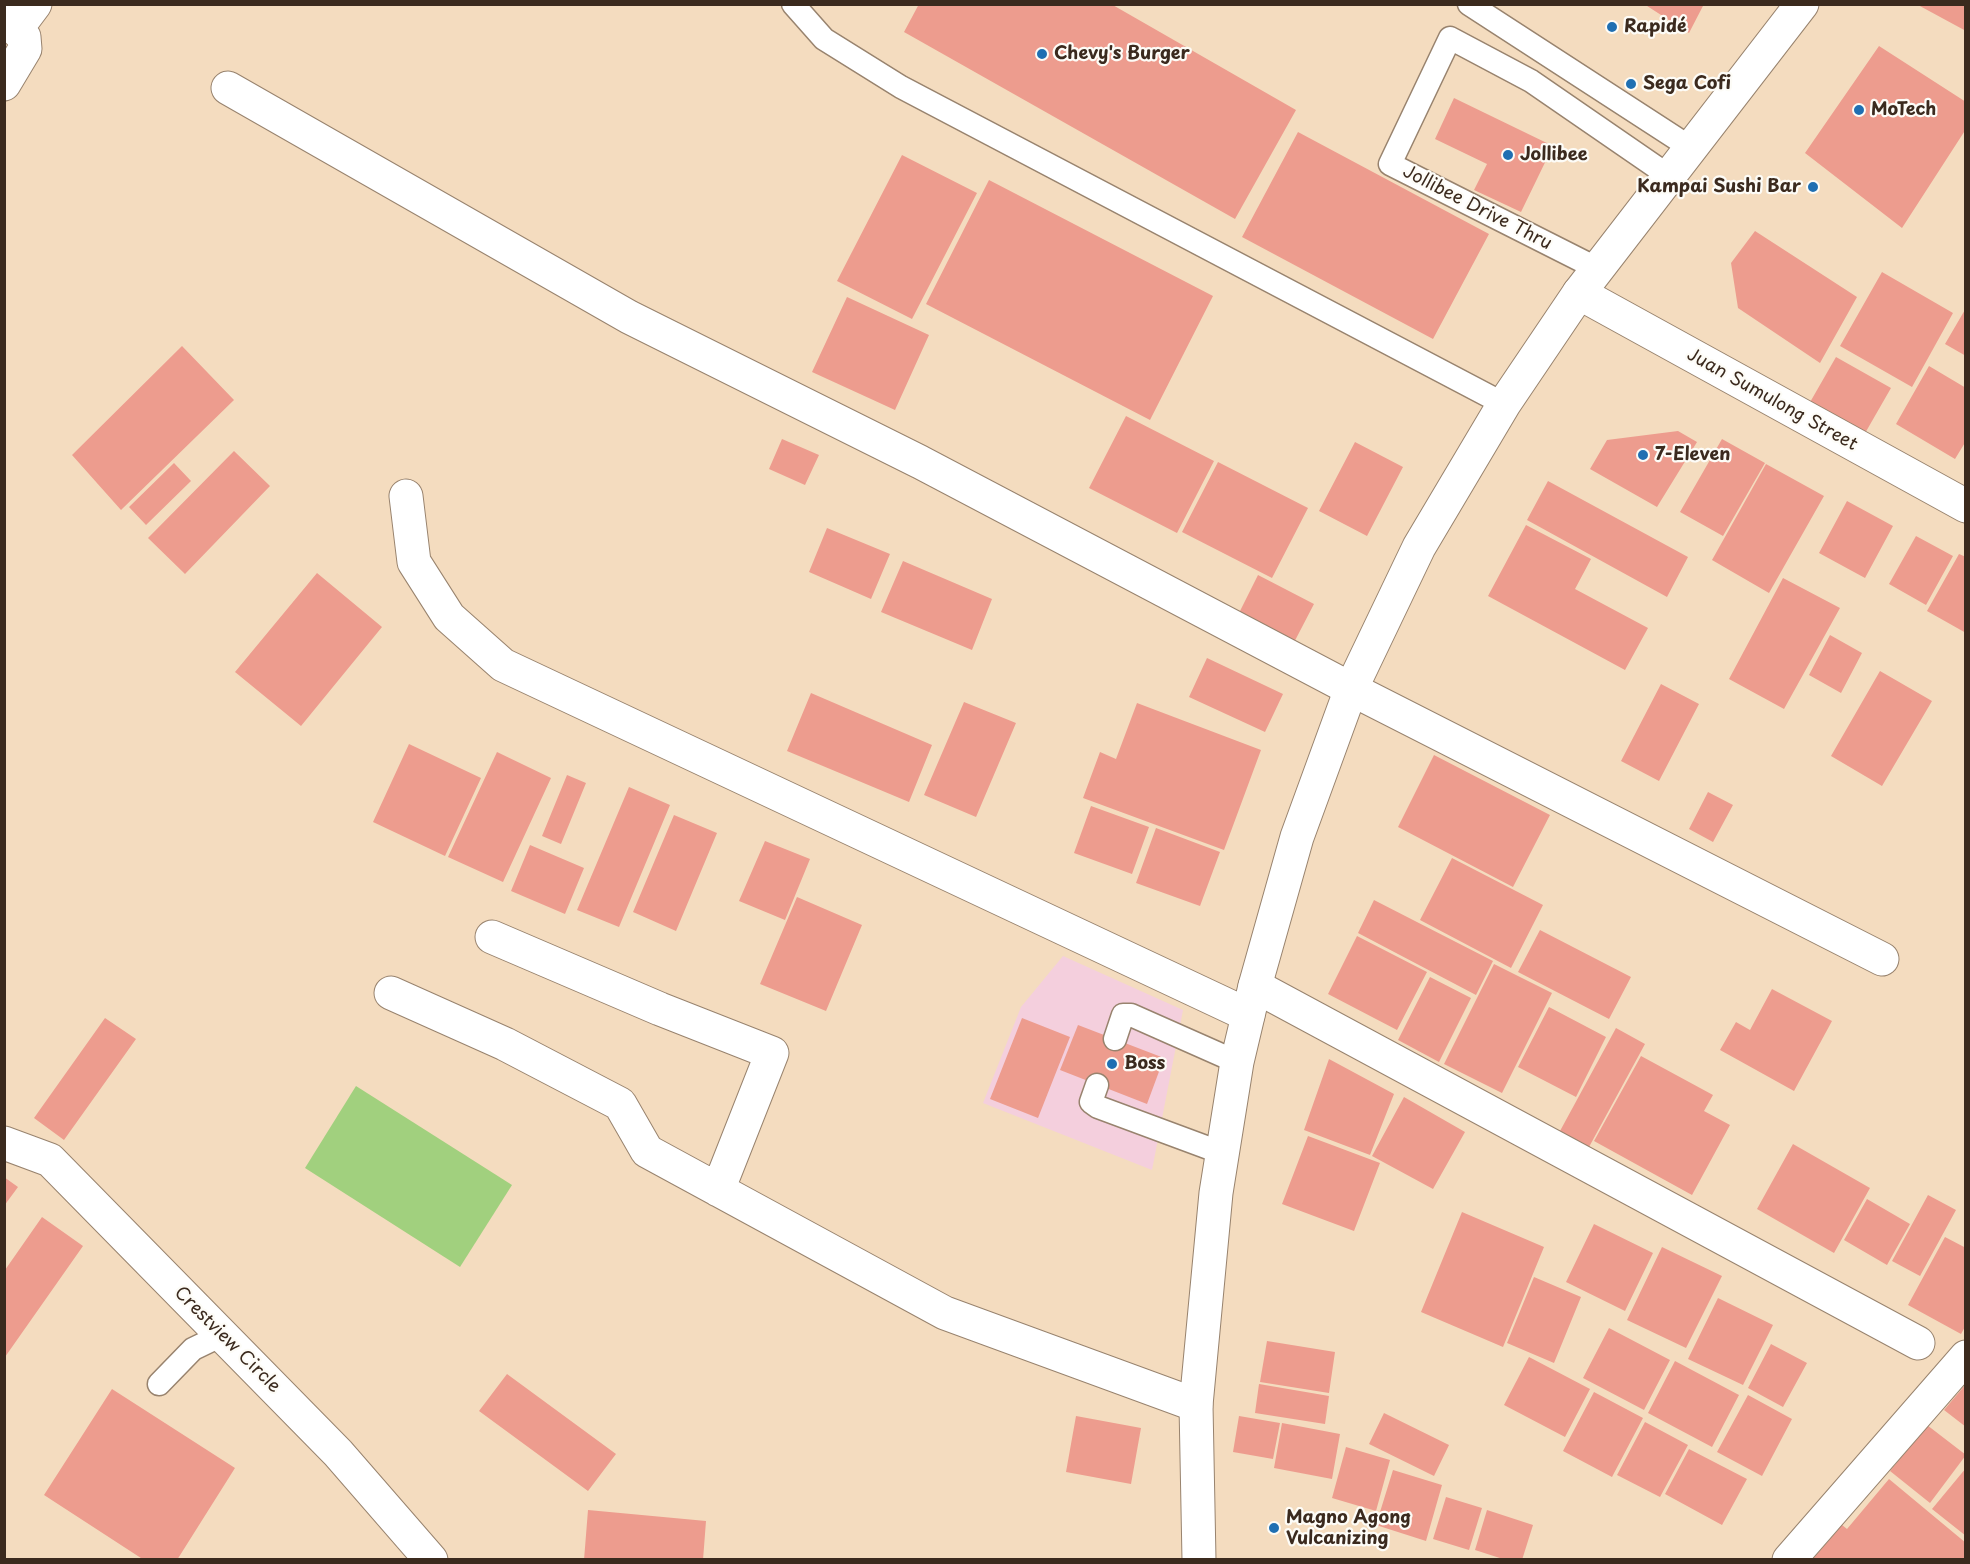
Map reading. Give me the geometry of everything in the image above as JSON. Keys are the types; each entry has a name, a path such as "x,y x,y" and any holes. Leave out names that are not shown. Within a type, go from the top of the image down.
{"street":[{"path":"1199,1560 1196,1405 1222,1153 1237,1062 1251,1000 1298,837 1351,689 1419,547 1503,404 1589,281 1802,4"},
{"path":"4,84 26,49 19,17"},
{"path":"228,88 629,317 920,462 1351,689 1882,959"},
{"name":"Juan Sumulong Street","path":"1589,281 1965,506"},
{"path":"406,496 414,562 449,617 503,664 795,800 1194,992 1251,1000 1918,1343"},
{"path":"492,937 660,1009 772,1053 718,1190"},
{"path":"391,993 506,1044 620,1104 646,1151 945,1312 1196,1405"},
{"name":"Crestview Circle","path":"4,1143 50,1160 338,1453 431,1560"},
{"path":"1789,1560 1965,1357"}],"lane":[{"path":"793,4 824,39 901,87 1503,404"},
{"path":"1469,4 1691,148"},
{"name":"Jollibee Drive Thru","path":"1589,281 1390,164 1450,38 1531,81 1669,176"},
{"path":"1114,1038 1123,1015 1131,1015 1237,1062"},
{"path":"1097,1085 1091,1102 1098,1107 1222,1153"},
{"path":"159,1384 194,1349 222,1335"}],"shaded area":[{"path":"1063,956 1183,1010 1152,1170 983,1103 1021,1007"}],"green space":[{"path":"356,1086 512,1185 460,1267 305,1168"}],"building":[{"path":"919,4 1111,4 1296,110 1235,219 904,32"},
{"path":"1644,4 1704,4 1689,33"},
{"path":"1918,5 1966,5 1966,31"},
{"path":"1879,46 1966,102 1966,129 1902,228 1805,153"},
{"name":"Jollibee","path":"1454,98 1553,146 1521,212 1474,190 1487,164 1435,139"},
{"path":"1298,132 1489,234 1433,339 1242,237"},
{"path":"902,155 977,193 912,319 837,281"},
{"path":"989,180 1213,296 1150,420 926,304"},
{"path":"1755,231 1857,297 1820,363 1738,308 1731,263"},
{"path":"1882,272 1953,313 1912,387 1840,346"},
{"path":"847,297 929,335 895,410 812,372"},
{"path":"1966,308 1966,356 1945,344"},
{"path":"182,346 234,400 121,510 72,455"},
{"path":"1836,357 1891,388 1864,435 1809,404"},
{"path":"1929,366 1966,388 1966,441 1955,459 1896,424"},
{"path":"1126,416 1214,461 1177,533 1089,488"},
{"name":"7-Eleven","path":"1678,431 1697,442 1657,507 1590,469 1607,440"},
{"path":"782,439 819,455 805,485 769,469"},
{"path":"1722,439 1765,463 1723,536 1680,512"},
{"path":"1355,442 1403,467 1367,536 1319,511"},
{"path":"234,451 270,486 185,574 148,538"},
{"path":"1218,462 1308,508 1272,578 1182,532"},
{"path":"174,463 191,481 146,525 129,507"},
{"path":"1766,464 1824,496 1769,593 1712,560"},
{"path":"1548,481 1688,557 1667,597 1527,520"},
{"path":"1847,501 1893,526 1865,578 1819,553"},
{"path":"1526,525 1591,559 1575,589 1648,628 1625,670 1488,596"},
{"path":"827,528 890,554 871,599 809,572"},
{"path":"1916,536 1953,556 1926,605 1889,584"},
{"path":"1959,554 1966,557 1966,633 1927,611"},
{"path":"903,561 992,599 972,650 881,612"},
{"path":"317,573 382,627 301,726 235,672"},
{"path":"1258,575 1314,604 1288,654 1233,625"},
{"path":"1783,578 1840,608 1784,709 1729,679"},
{"path":"1830,635 1862,653 1841,693 1809,675"},
{"path":"1207,658 1283,694 1265,732 1189,697"},
{"path":"1880,671 1932,701 1882,786 1831,756"},
{"path":"1661,684 1699,704 1659,781 1621,761"},
{"path":"811,693 932,745 909,802 787,751"},
{"path":"964,702 1016,723 976,817 924,795"},
{"path":"1137,703 1261,750 1224,850 1083,798 1100,752 1116,759"},
{"path":"409,744 481,778 445,856 373,822"},
{"path":"497,752 551,778 503,882 448,857"},
{"path":"1434,755 1550,815 1513,887 1398,827"},
{"path":"567,775 586,783 561,844 542,836"},
{"path":"629,787 670,805 619,927 577,910"},
{"path":"1708,792 1733,805 1713,842 1689,829"},
{"path":"1091,806 1149,827 1132,874 1074,853"},
{"path":"674,815 717,833 676,931 633,912"},
{"path":"1156,828 1220,852 1200,906 1136,883"},
{"path":"765,841 810,859 785,920 739,901"},
{"path":"530,845 584,868 565,914 511,891"},
{"path":"1452,858 1543,905 1511,968 1420,920"},
{"path":"797,897 862,925 826,1011 760,984"},
{"path":"1374,900 1493,961 1476,995 1358,933"},
{"path":"1540,930 1631,977 1609,1019 1518,972"},
{"path":"1357,936 1427,972 1397,1030 1328,994"},
{"path":"1494,964 1552,993 1502,1093 1444,1064"},
{"path":"1430,977 1471,998 1439,1062 1398,1040"},
{"path":"1772,989 1832,1021 1794,1091 1720,1050 1736,1022 1750,1030"},
{"path":"1549,1007 1606,1037 1576,1097 1518,1067"},
{"path":"105,1018 136,1039 64,1140 34,1118"},
{"path":"1022,1018 1070,1037 1038,1118 990,1099"},
{"name":"Boss","path":"1078,1025 1164,1058 1147,1104 1060,1070"},
{"path":"1616,1028 1645,1044 1589,1147 1560,1131"},
{"path":"1641,1056 1713,1095 1704,1111 1730,1125 1692,1195 1594,1141"},
{"path":"1329,1059 1394,1094 1370,1155 1304,1130"},
{"path":"1404,1097 1465,1132 1433,1189 1372,1156"},
{"path":"1308,1136 1380,1163 1354,1231 1282,1204"},
{"path":"1793,1144 1870,1188 1834,1253 1757,1209"},
{"path":"4,1177 18,1187 4,1206"},
{"path":"1928,1195 1956,1210 1920,1276 1892,1261"},
{"path":"1867,1199 1910,1224 1887,1265 1844,1240"},
{"path":"1462,1212 1544,1247 1503,1347 1421,1312"},
{"path":"42,1217 83,1246 5,1357 5,1270"},
{"path":"1594,1224 1653,1253 1625,1311 1566,1282"},
{"path":"1945,1237 1966,1248 1966,1325 1961,1334 1908,1305"},
{"path":"1662,1247 1722,1276 1686,1348 1627,1320"},
{"path":"1534,1277 1581,1297 1554,1363 1507,1343"},
{"path":"1718,1298 1773,1325 1743,1385 1688,1359"},
{"path":"1609,1328 1670,1360 1644,1410 1583,1378"},
{"path":"1267,1341 1335,1352 1329,1393 1260,1382"},
{"path":"1771,1344 1807,1363 1783,1407 1748,1388"},
{"path":"1529,1357 1590,1389 1565,1437 1504,1405"},
{"path":"1675,1361 1739,1395 1712,1447 1648,1413"},
{"path":"507,1374 616,1454 588,1491 479,1411"},
{"path":"1259,1384 1329,1396 1325,1424 1255,1413"},
{"path":"1966,1384 1966,1427 1944,1410"},
{"path":"112,1389 235,1468 177,1560 144,1560 44,1495"},
{"path":"1594,1392 1643,1418 1612,1477 1563,1451"},
{"path":"1748,1395 1792,1419 1762,1476 1717,1452"},
{"path":"1384,1413 1449,1445 1434,1476 1369,1444"},
{"path":"1076,1416 1141,1428 1131,1484 1066,1472"},
{"path":"1239,1416 1280,1423 1273,1459 1233,1452"},
{"path":"1645,1422 1688,1445 1660,1497 1617,1475"},
{"path":"1282,1423 1340,1434 1332,1479 1274,1468"},
{"path":"1927,1425 1966,1455 1930,1503 1890,1471"},
{"path":"1346,1447 1390,1460 1376,1511 1332,1498"},
{"path":"1689,1449 1747,1479 1722,1525 1665,1494"},
{"path":"1966,1468 1966,1536 1932,1509"},
{"path":"1393,1470 1442,1485 1426,1541 1376,1525"},
{"path":"1889,1479 1966,1543 1966,1560 1812,1560 1842,1525 1847,1529"},
{"path":"1446,1497 1482,1508 1469,1550 1433,1539"},
{"path":"588,1510 706,1521 703,1560 584,1560"},
{"path":"1487,1510 1533,1525 1522,1560 1506,1560 1475,1550"}],"place":[{"name":"Rapidé","path":"1612,27"},
{"name":"Chevy's Burger","path":"1042,54"},
{"name":"Sega Cofi","path":"1631,84"},
{"name":"MoTech","path":"1859,110"},
{"name":"Jollibee","path":"1508,155"},
{"name":"Kampai Sushi Bar","path":"1813,187"},
{"name":"7-Eleven","path":"1643,455"},
{"name":"Boss","path":"1112,1064"},
{"name":"Magno Agong Vulcanizing","path":"1274,1528"}]}
